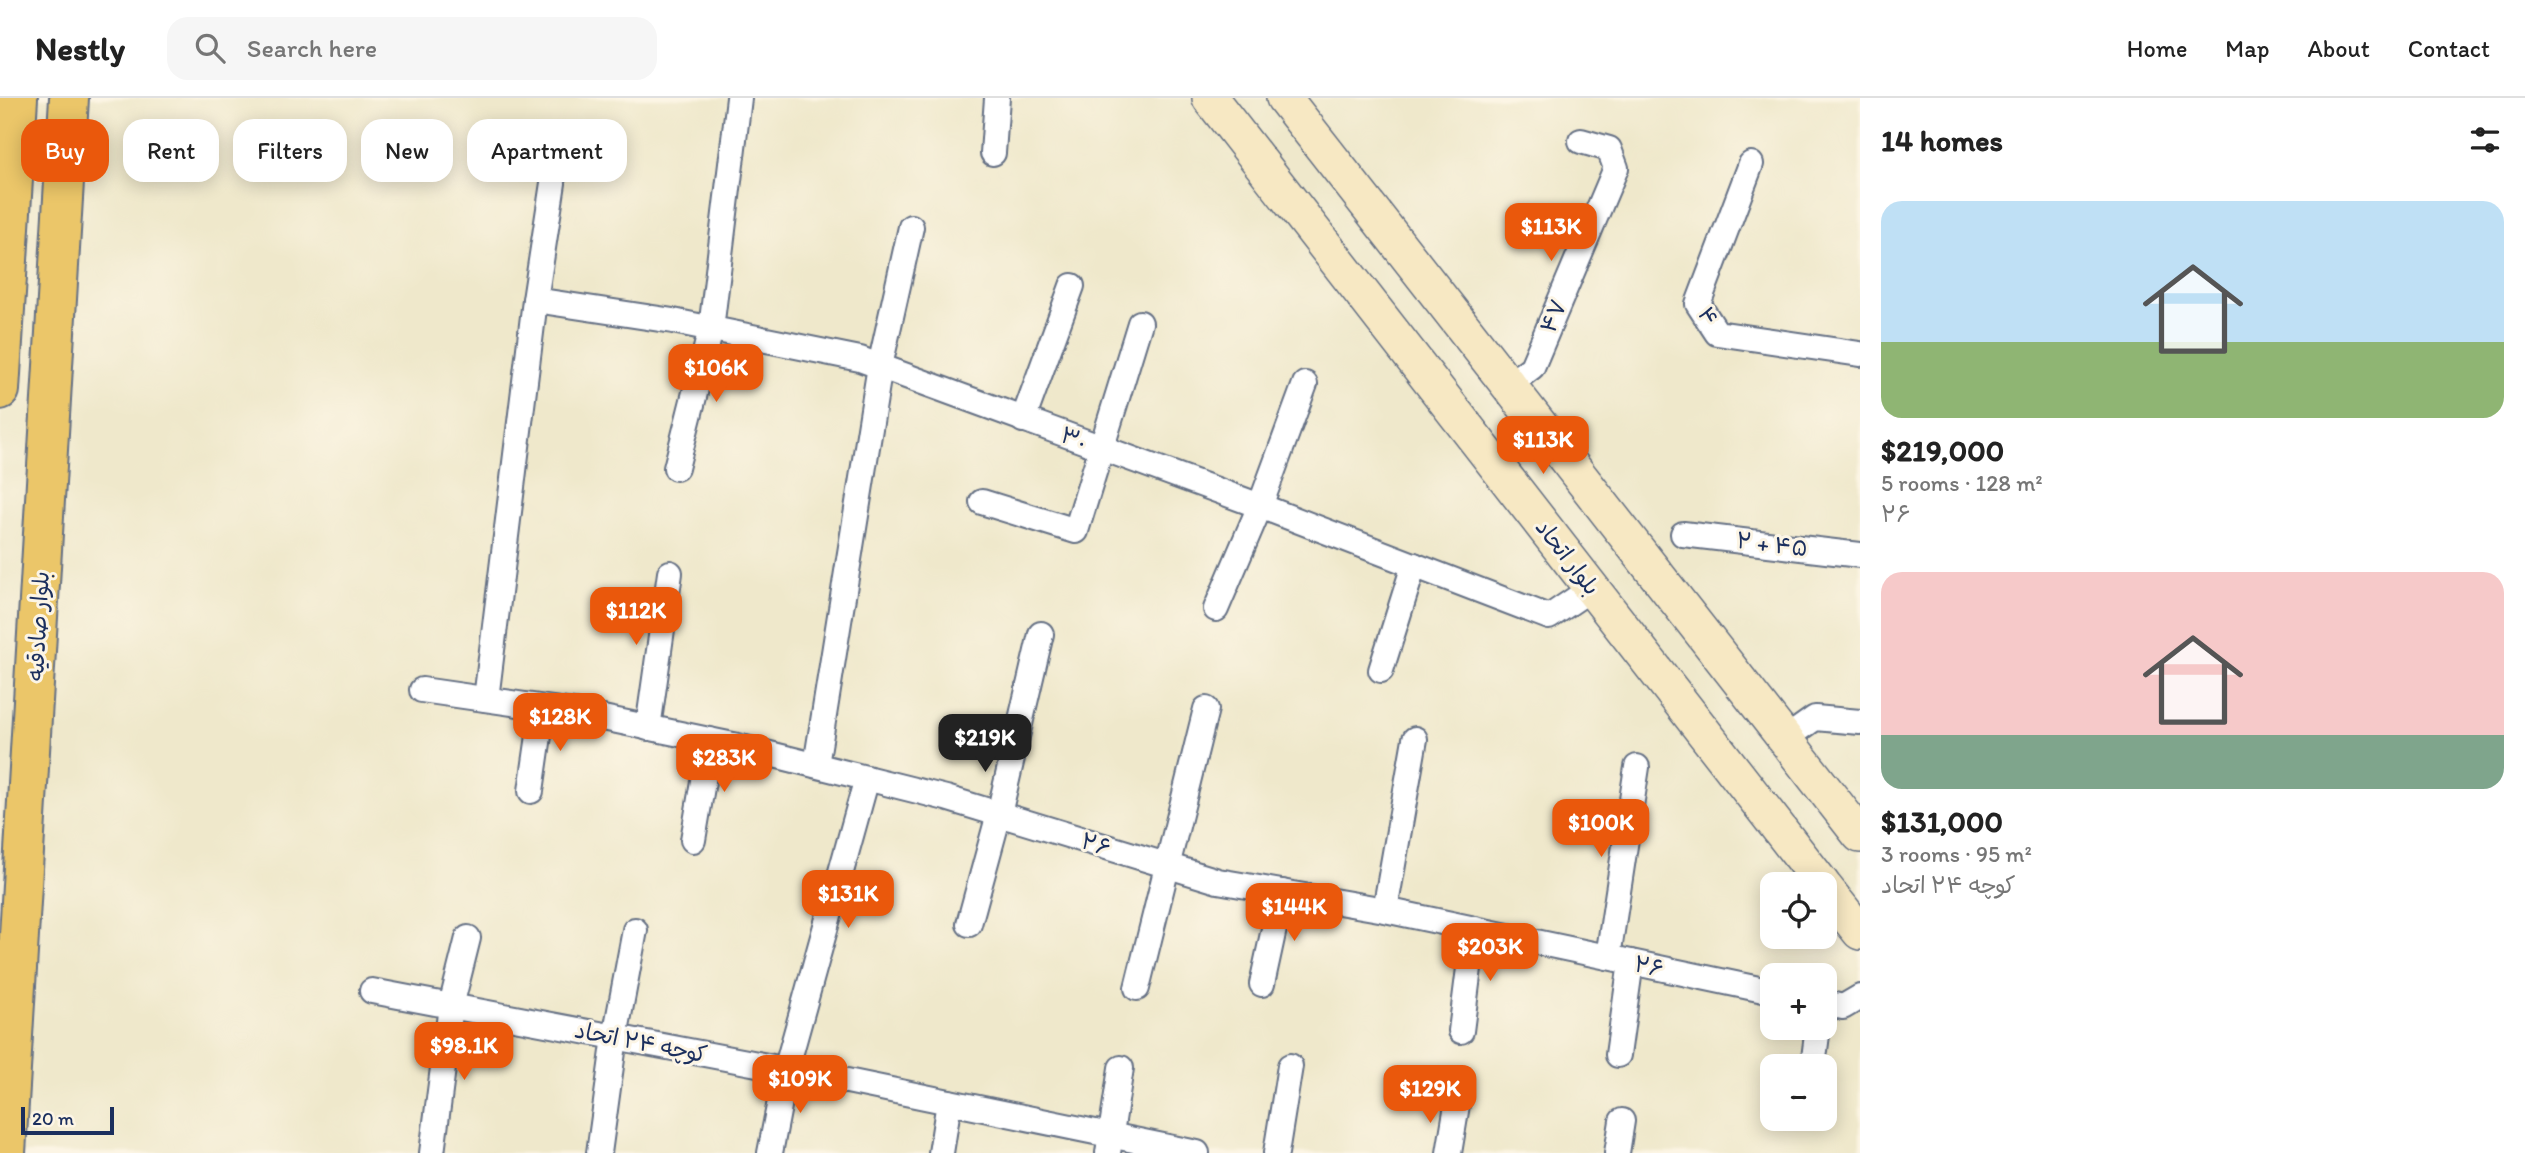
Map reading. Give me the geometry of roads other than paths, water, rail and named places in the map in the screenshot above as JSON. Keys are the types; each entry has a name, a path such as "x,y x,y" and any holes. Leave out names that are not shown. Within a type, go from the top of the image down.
{"main road":[{"path":"0,390 18,98"},
{"name":"بلوار صادقیه","path":"6,1153 69,98"},
{"name":"بلوار اتحاد","path":"1210,98 1813,872"},
{"path":"1284,98 1860,835"},
{"path":"1503,473 1548,436"},
{"name":"بلوار اتحاد","path":"1837,903 1860,932"}],"street":[{"path":"676,468 711,329 739,98"},
{"path":"993,153 997,98"},
{"name":"۴۷","path":"1508,385 1532,367 1616,167 1609,149 1581,141"},
{"name":"۴","path":"1751,164 1698,304 1717,333 1860,354"},
{"path":"486,699 535,300 553,183"},
{"path":"816,765 880,366 911,227"},
{"path":"1023,420 1072,286"},
{"name":"۳۰","path":"535,300 711,329 860,359 1260,506 1549,617 1592,588"},
{"path":"982,502 1076,531 1140,323"},
{"path":"1216,609 1260,506 1305,384"},
{"name":"۲ + ۴۵","path":"1683,534 1860,555"},
{"path":"1381,670 1414,565"},
{"path":"648,728 670,573"},
{"path":"969,924 999,814 1041,634"},
{"name":"۲۶","path":"422,690 543,708 710,740 867,778 999,814 1218,881 1385,910 1760,989"},
{"path":"531,791 543,708"},
{"path":"1137,988 1206,709"},
{"path":"1784,740 1815,718 1860,722"},
{"path":"1385,910 1415,739"},
{"path":"693,840 710,740"},
{"path":"1618,1055 1620,960 1637,767"},
{"path":"770,1153 786,1070 867,778"},
{"path":"1262,984 1282,892"},
{"path":"1461,1031 1474,929"},
{"path":"599,1153 615,1037 635,930"},
{"path":"432,1153 451,1006 468,937"},
{"name":"کوچه ۲۴ اتحاد","path":"372,991 949,1102 1109,1144 1197,1153"},
{"path":"1837,1006 1843,1007 1860,997"},
{"path":"1276,1153 1290,1066"},
{"path":"1109,1144 1121,1068"},
{"path":"941,1153 949,1102"},
{"path":"1449,1153 1457,1105"},
{"path":"1617,1153 1622,1121"}]}
